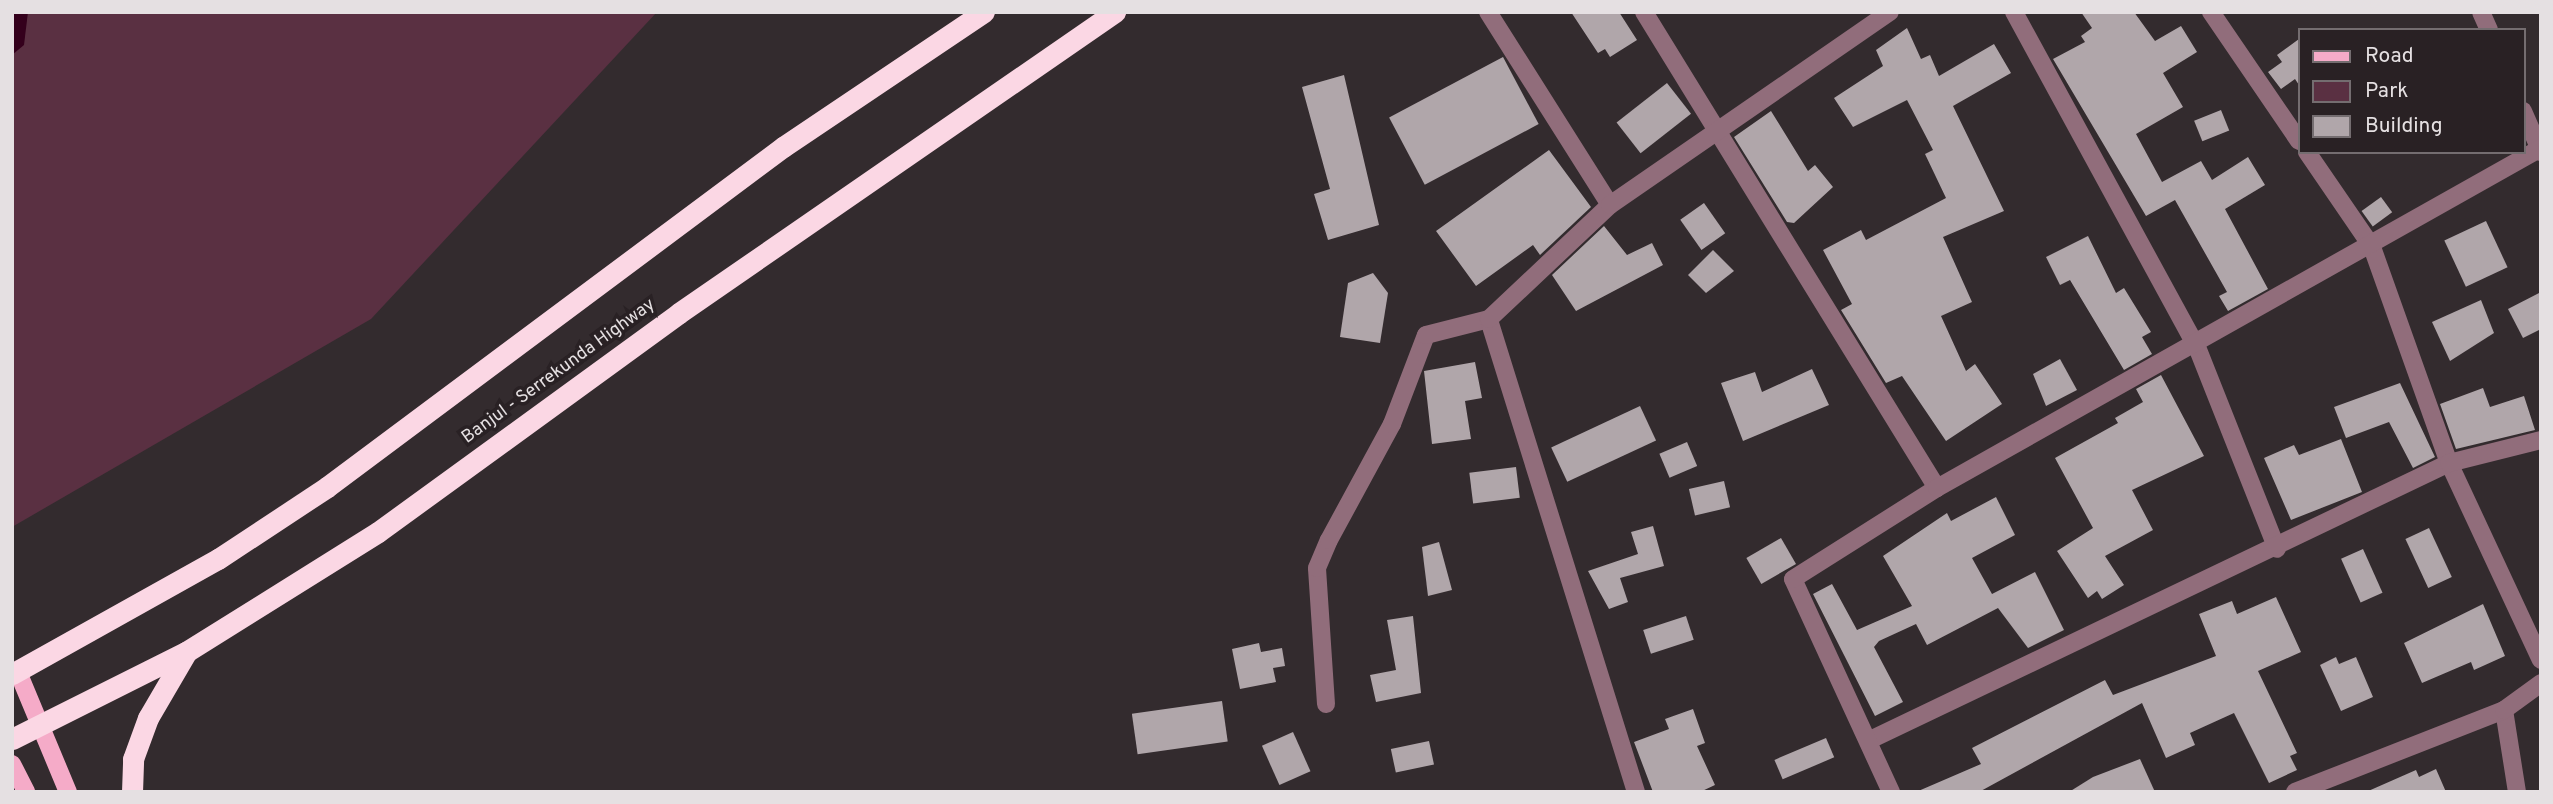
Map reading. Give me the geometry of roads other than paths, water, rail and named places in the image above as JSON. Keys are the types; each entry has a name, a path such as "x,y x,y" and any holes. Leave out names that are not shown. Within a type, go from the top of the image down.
{"highway":[{"path":"15,673 218,559 327,487 783,147 984,12"},
{"name":"Banjul - Serrekunda Highway","path":"12,739 186,652 378,532 913,148 1115,12"},
{"path":"132,792 133,759 148,718 186,652"}],"main road":[{"path":"15,673 68,792"},
{"path":"12,764 26,792"}],"street":[{"path":"1488,12 1610,205"},
{"path":"1644,12 1937,488"},
{"path":"1326,704 1317,568 1329,540 1392,424 1426,335 1489,318 1610,205 1716,128 1890,12"},
{"path":"2014,12 2197,347 2277,549"},
{"path":"2211,12 2298,140"},
{"path":"1891,792 1872,740 1793,579 1937,488 2197,347 2540,151 2525,116"},
{"path":"2308,154 2372,247 2449,463 2541,660"},
{"path":"1489,318 1636,792"},
{"path":"1872,740 2175,590 2277,549 2449,463 2541,440"},
{"path":"2295,792 2504,710 2541,683"},
{"path":"2504,710 2517,792"}]}
